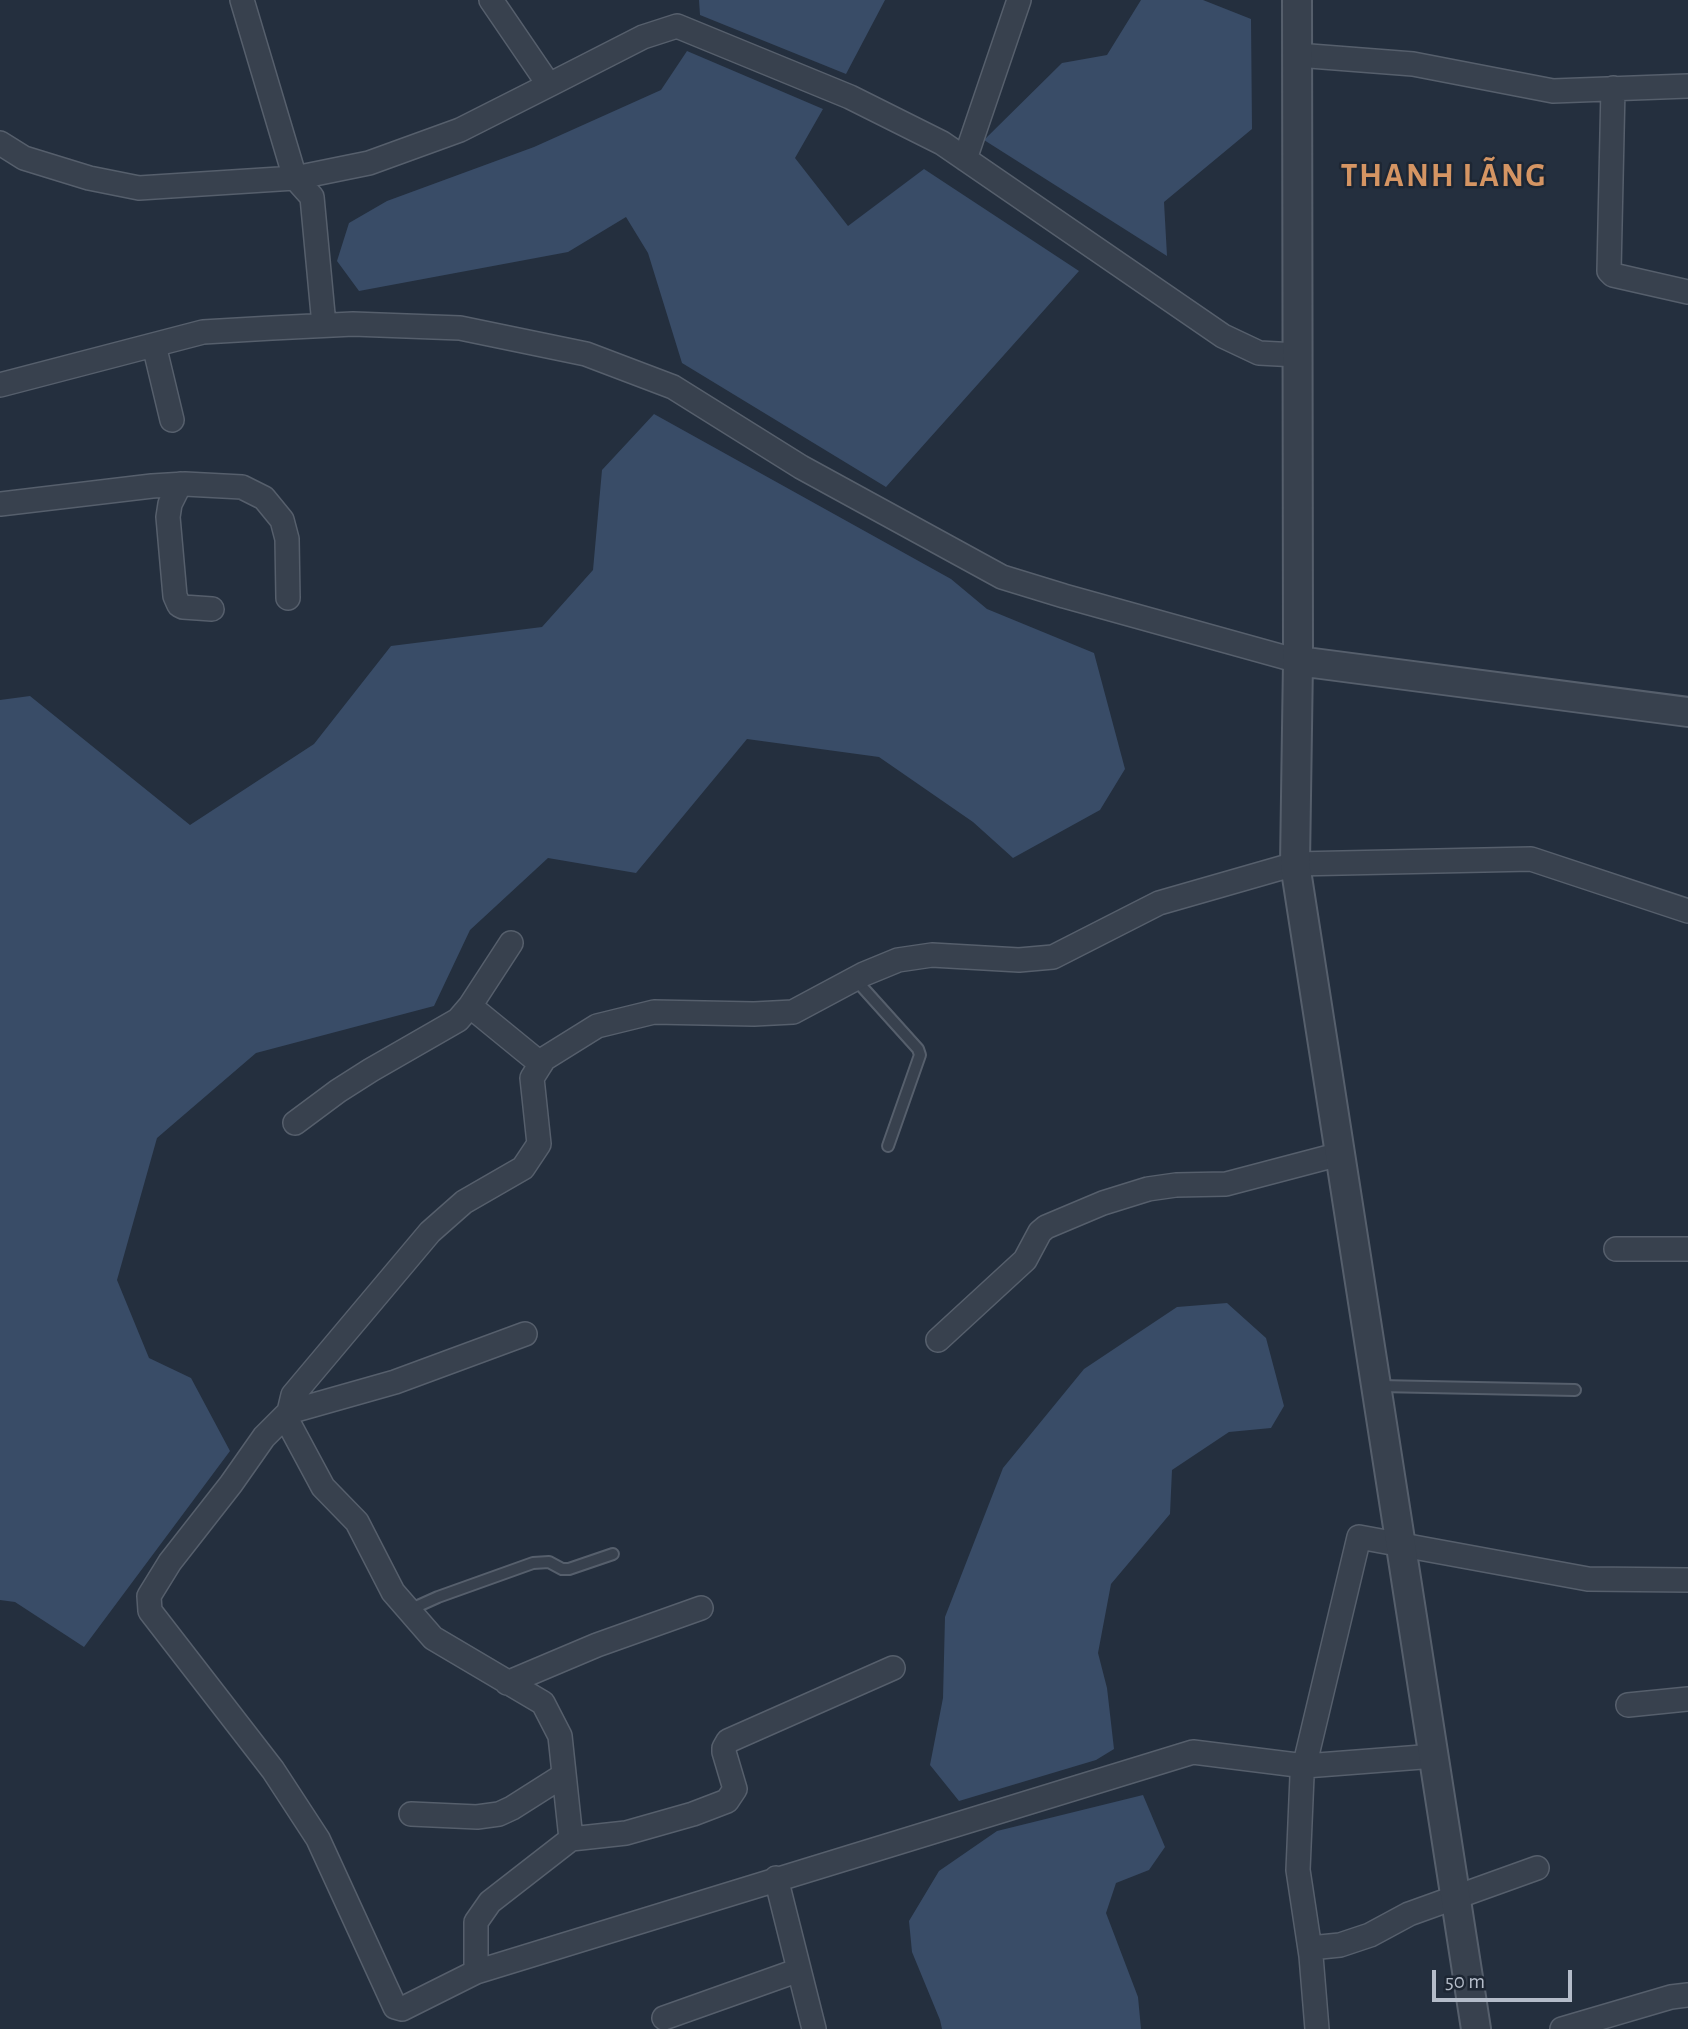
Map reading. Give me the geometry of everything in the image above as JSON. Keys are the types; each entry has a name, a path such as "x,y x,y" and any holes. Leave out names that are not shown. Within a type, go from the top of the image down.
{"street":[{"path":"242,0 295,178 312,197 324,325"},
{"path":"491,0 549,85"},
{"path":"965,159 1018,0"},
{"path":"1297,0 1298,661 1295,863 1476,2029"},
{"path":"0,143 24,158 89,178 139,188 295,178 369,163 460,130 643,37 677,26 850,97 942,143 1223,337 1259,353 1297,355"},
{"path":"1297,55 1413,64 1553,92 1688,86"},
{"path":"1613,88 1609,271 1613,275 1688,292"},
{"path":"0,385 203,332 324,325 460,328 586,354 673,387 801,467 1002,577 1298,661 1688,712"},
{"path":"154,345 172,420"},
{"path":"180,484 170,504 168,517 175,596 183,607 212,609"},
{"path":"0,503 180,484 242,487 264,498 282,520 287,539 288,598"},
{"path":"571,1839 560,1736 543,1703 433,1638 393,1592 357,1522 323,1487 287,1420 293,1395 430,1232 464,1202 523,1168 539,1144 532,1078 544,1059 597,1026 654,1012 793,1012 898,960 932,955 1019,960 1053,957 1159,903 1295,863 1531,859 1688,911"},
{"path":"295,1123 372,1069 458,1020 511,943"},
{"path":"470,1006 541,1064"},
{"path":"938,1340 1025,1261 1040,1232 1046,1227 1103,1202 1148,1189 1176,1185 1226,1184 1340,1154"},
{"path":"1616,1249 1688,1249"},
{"path":"525,1334 395,1382 289,1412 264,1437 155,1583 149,1595 150,1611 273,1770 318,1839 395,2007 402,2009 476,1972 1193,1752 1305,1766 1435,1756"},
{"path":"1317,2029 1310,1948 1298,1870 1302,1776 1359,1537 1588,1579 1688,1580"},
{"path":"507,1683 597,1645 701,1608"},
{"path":"476,1972 476,1922 489,1902 571,1839 626,1833 694,1814 727,1801 735,1789 724,1752 728,1741 893,1668"},
{"path":"1628,1705 1688,1699"},
{"path":"411,1814 477,1817 499,1814 564,1775"},
{"path":"1310,1948 1340,1945 1370,1936 1409,1914 1537,1868"},
{"path":"776,1878 814,2029"},
{"path":"664,2018 799,1970"},
{"path":"1562,2029 1671,1997 1688,1995"}],"lane":[{"path":"855,979 918,1049 920,1055 888,1146"},
{"path":"1377,1386 1575,1390"},
{"path":"409,1610 533,1563 549,1562 562,1569 569,1569 613,1554"}],"water":[{"path":"699,0 885,0 846,74 700,15"},
{"path":"1141,0 1203,0 1251,19 1252,129 1164,202 1167,256 984,140 1062,63 1107,55"},
{"path":"687,51 823,109 795,158 848,226 924,169 1079,271 886,487 682,363 648,253 626,217 568,252 359,291 337,261 349,223 387,201 534,147 661,90"},
{"path":"654,414 951,579 987,609 1094,653 1125,769 1100,810 1013,858 973,822 879,757 747,739 636,873 548,858 470,930 434,1006 256,1053 157,1138 117,1280 149,1358 191,1378 230,1451 84,1647 15,1602 0,1600 0,700 30,696 190,825 314,744 391,646 542,627 593,570 602,470"},
{"path":"1227,1303 1266,1338 1284,1406 1271,1428 1229,1432 1172,1470 1170,1514 1111,1584 1098,1653 1107,1688 1114,1749 1096,1760 959,1801 930,1765 943,1698 945,1617 1003,1468 1084,1369 1177,1307"},
{"path":"1143,1795 1165,1847 1149,1870 1116,1883 1106,1913 1138,1997 1141,2029 942,2029 912,1952 909,1921 939,1871 997,1831"}],"district":[{"name":"THANH LÃNG","path":"1444,176"}]}
